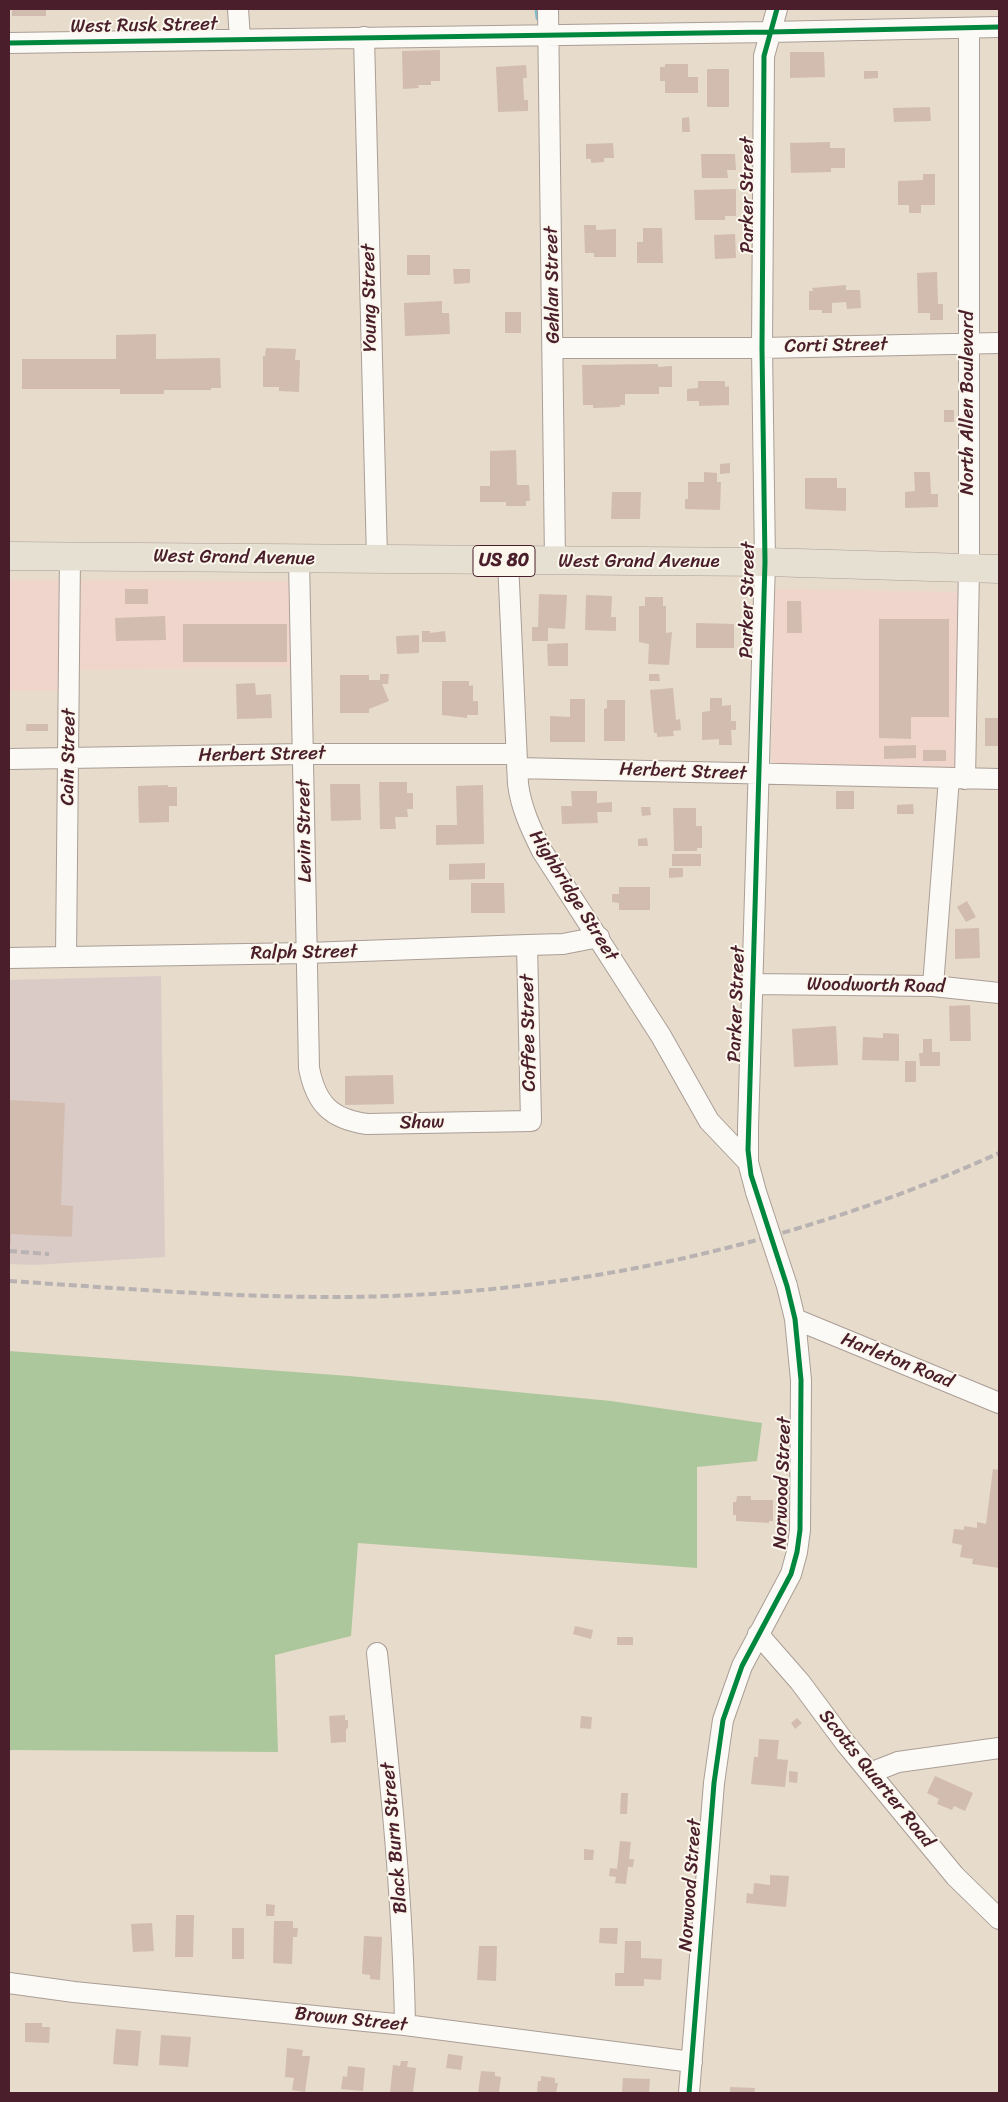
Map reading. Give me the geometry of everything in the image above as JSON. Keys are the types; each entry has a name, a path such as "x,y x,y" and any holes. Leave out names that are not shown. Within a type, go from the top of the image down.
{"highway":[{"name":"West Grand Avenue","path":"9,556 555,562 764,562 999,569"}],"street":[{"path":"238,9 240,39"},
{"name":"Gehlan Street","path":"548,9 555,562"},
{"name":"Parker Street","path":"756,1192 748,1162 764,562 762,348 764,56 777,9"},
{"name":"West Rusk Street","path":"9,43 770,32 999,26"},
{"name":"North Allen Boulevard","path":"933,986 957,778 969,569 969,28"},
{"name":"Young Street","path":"364,37 377,559"},
{"name":"Corti Street","path":"553,348 762,348 968,343 999,344"},
{"name":"Cain Street","path":"66,957 70,556"},
{"name":"Levin Street","path":"299,559 309,1068 312,1086 321,1102"},
{"name":"Highbridge Street","path":"508,561 516,761 520,801 534,834 661,1036 709,1121 748,1162"},
{"name":"Herbert Street","path":"9,759 304,754 516,761 758,775 999,779"},
{"name":"Ralph Street","path":"9,958 307,953 527,946 563,944 599,937"},
{"name":"Coffee Street","path":"527,946 531,1121"},
{"name":"Woodworth Road","path":"753,984 933,986 999,993"},
{"name":"Shaw","path":"321,1102 334,1114 350,1122 367,1124 531,1121"},
{"name":"Norwood Street","path":"689,2093 718,1750 723,1720 742,1666 790,1574 798,1545 801,1506 801,1396 799,1351 795,1319 787,1286 756,1192"},
{"name":"Harleton Road","path":"795,1319 999,1403"},
{"name":"Scotts Quarter Road","path":"758,1634 800,1682 870,1774 955,1876 999,1919"},
{"name":"Black Burn Street","path":"377,1652 396,1836 403,1929 405,2025"},
{"path":"870,1774 898,1762 999,1748"},
{"name":"Brown Street","path":"9,1983 74,1992 405,2025 692,2062"}],"shaded area":[{"path":"9,580 296,581 298,667 80,670 78,691 9,691"},
{"path":"775,589 965,592 959,772 772,768"},
{"path":"161,976 165,1257 34,1265 9,1264 9,980"}],"green space":[{"path":"9,1351 349,1376 611,1401 762,1423 757,1461 697,1467 697,1568 358,1543 351,1636 275,1655 278,1752 9,1750"}],"building":[{"path":"12,9 46,9 46,16 12,16"},
{"path":"440,50 440,81 431,81 431,85 418,85 419,88 403,89 402,51"},
{"path":"790,52 824,52 825,77 790,78"},
{"path":"665,64 688,64 688,77 698,77 698,93 665,93 665,81 660,81 660,67 665,67"},
{"path":"526,65 527,78 523,78 524,100 528,100 528,111 498,112 496,67"},
{"path":"707,69 729,69 729,107 707,107"},
{"path":"864,71 878,71 878,78 864,79"},
{"path":"930,107 931,121 894,122 893,108"},
{"path":"689,117 690,132 682,132 682,118"},
{"path":"830,142 830,148 845,148 845,168 831,168 831,172 791,173 790,143"},
{"path":"613,143 614,158 604,158 604,162 591,163 591,159 586,159 586,144"},
{"path":"701,154 735,154 736,170 727,170 728,178 702,178"},
{"path":"923,174 935,174 935,205 921,205 921,213 909,213 909,205 898,205 898,181 923,180"},
{"path":"736,189 736,216 725,216 725,220 695,220 694,190"},
{"path":"584,225 596,225 596,230 616,229 616,257 594,257 594,253 585,253"},
{"path":"643,228 662,228 663,263 637,263 637,242 643,242"},
{"path":"735,234 736,258 715,259 714,235"},
{"path":"407,255 430,255 430,275 407,275"},
{"path":"453,269 470,269 470,283 454,284"},
{"path":"937,272 938,304 943,304 943,320 930,320 930,313 918,313 917,273"},
{"path":"846,285 846,290 860,290 861,308 847,309 846,302 832,303 832,313 822,313 822,310 809,310 809,291 813,291 812,288"},
{"path":"442,301 442,313 449,313 450,334 405,336 404,303"},
{"path":"505,312 521,312 521,333 505,333"},
{"path":"156,334 156,359 220,358 221,388 211,388 211,390 164,390 164,394 120,394 120,389 22,389 22,359 116,359 116,335"},
{"path":"266,348 296,349 295,360 300,360 299,392 279,391 279,387 263,387 263,356 265,356"},
{"path":"658,364 658,367 672,366 672,387 659,387 659,394 625,394 625,405 620,405 620,407 593,408 593,405 583,405 582,365"},
{"path":"698,381 725,381 725,387 729,386 729,405 699,406 699,401 687,401 687,389 698,388"},
{"path":"944,410 954,410 954,422 944,422"},
{"path":"516,450 517,485 529,485 530,501 526,501 526,506 506,506 506,502 480,502 480,486 490,486 490,451"},
{"path":"730,463 730,473 720,474 720,464"},
{"path":"704,472 717,473 717,482 721,482 720,510 685,509 685,499 688,499 688,482 704,482"},
{"path":"914,472 930,472 931,494 938,494 938,507 905,508 905,492 915,491"},
{"path":"805,478 837,478 837,488 846,488 846,511 805,509"},
{"path":"612,492 641,492 640,519 611,519"},
{"path":"125,589 148,589 148,604 125,604"},
{"path":"539,594 567,595 565,629 548,628 548,641 532,641 532,627 538,627"},
{"path":"586,595 612,596 611,617 616,617 616,631 585,630"},
{"path":"645,597 663,597 663,606 666,606 666,633 672,632 669,665 648,664 649,644 639,642 639,606 645,606"},
{"path":"787,601 801,601 802,633 787,633"},
{"path":"165,616 166,640 116,641 115,618"},
{"path":"879,619 949,619 949,717 911,717 911,739 879,738"},
{"path":"696,623 734,624 734,648 696,648"},
{"path":"183,624 287,624 287,662 183,662"},
{"path":"422,631 430,631 430,633 445,631 446,642 422,642"},
{"path":"419,635 419,653 397,654 396,636"},
{"path":"568,643 568,666 548,666 547,644"},
{"path":"380,674 389,674 388,684 382,684 389,701 369,709 369,713 340,713 340,675 369,675 369,680 380,680"},
{"path":"649,674 659,674 660,681 649,681"},
{"path":"442,681 469,681 469,686 473,685 473,701 478,701 478,715 467,715 467,718 442,715"},
{"path":"255,683 256,695 271,694 272,718 237,719 236,684"},
{"path":"673,688 676,720 680,719 681,730 673,731 674,736 657,737 657,733 654,733 650,690"},
{"path":"710,698 722,698 722,706 731,705 731,721 736,721 736,730 731,730 732,745 719,745 719,739 702,740 702,712 710,711"},
{"path":"570,699 585,699 585,742 550,742 550,716 570,717"},
{"path":"607,700 625,700 625,741 604,741 604,709 607,708"},
{"path":"985,718 999,718 999,746 985,746"},
{"path":"26,724 48,724 48,731 26,731"},
{"path":"916,745 916,758 884,759 884,746"},
{"path":"923,750 946,750 946,761 923,761"},
{"path":"379,782 407,782 407,793 413,793 413,809 407,809 408,817 395,817 396,829 380,829"},
{"path":"330,784 360,784 361,820 331,821"},
{"path":"168,785 168,787 177,787 177,806 169,806 169,822 139,823 138,786"},
{"path":"483,785 484,844 436,845 436,825 457,825 456,786"},
{"path":"571,791 597,791 597,803 612,802 612,812 597,812 598,823 562,824 561,806 572,806"},
{"path":"836,791 854,791 854,809 836,809"},
{"path":"913,804 914,814 897,814 897,805"},
{"path":"641,807 650,807 651,815 642,816"},
{"path":"673,808 696,808 696,826 702,826 702,848 697,848 697,851 674,851"},
{"path":"647,838 648,846 638,846 638,839"},
{"path":"672,854 701,854 701,866 672,866"},
{"path":"485,863 485,879 449,880 449,864"},
{"path":"669,868 683,868 683,877 669,878"},
{"path":"471,883 504,883 505,913 471,913"},
{"path":"619,887 650,887 650,910 619,910 619,903 612,902 612,894 619,894"},
{"path":"967,901 976,917 966,922 957,907"},
{"path":"979,928 980,958 955,959 955,929"},
{"path":"970,1005 971,1041 950,1041 949,1006"},
{"path":"836,1026 838,1065 794,1067 792,1029"},
{"path":"883,1033 899,1034 899,1061 862,1060 863,1037 883,1038"},
{"path":"923,1039 932,1039 932,1052 940,1052 940,1066 920,1066 919,1053 923,1053"},
{"path":"905,1061 916,1061 916,1082 905,1082"},
{"path":"393,1075 394,1104 345,1105 345,1076"},
{"path":"9,1100 65,1103 61,1205 73,1206 72,1237 11,1234 11,1243 9,1243"},
{"path":"993,1469 999,1470 999,1568 972,1564 973,1559 960,1557 962,1545 952,1543 954,1529 964,1530 964,1526 977,1528 977,1522 986,1524"},
{"path":"737,1496 751,1496 751,1500 773,1500 773,1521 769,1521 769,1523 736,1521 736,1515 733,1515 733,1502 736,1502"},
{"path":"575,1626 593,1630 591,1639 573,1634"},
{"path":"617,1637 633,1637 633,1645 617,1645"},
{"path":"345,1715 345,1720 348,1720 346,1742 331,1743 329,1716"},
{"path":"581,1716 592,1717 591,1729 580,1728"},
{"path":"797,1718 802,1723 795,1729 791,1723"},
{"path":"759,1739 779,1740 777,1759 788,1760 785,1787 751,1784 754,1757 758,1757"},
{"path":"789,1771 798,1772 797,1783 789,1782"},
{"path":"935,1776 973,1793 965,1811 954,1806 952,1810 937,1804 939,1799 927,1793"},
{"path":"621,1793 628,1793 627,1814 620,1814"},
{"path":"620,1841 631,1842 629,1859 634,1859 633,1867 628,1867 626,1884 615,1883 616,1877 609,1876 610,1868 617,1869"},
{"path":"584,1849 594,1850 593,1860 584,1860"},
{"path":"770,1875 789,1876 786,1907 746,1903 747,1893 753,1894 754,1883 770,1885"},
{"path":"266,1904 275,1905 274,1916 266,1916"},
{"path":"176,1915 194,1915 193,1957 175,1957"},
{"path":"274,1921 293,1921 293,1928 298,1928 297,1937 293,1937 292,1964 273,1963"},
{"path":"152,1923 154,1951 133,1952 131,1924"},
{"path":"232,1928 244,1928 244,1959 232,1959"},
{"path":"600,1928 618,1928 617,1944 599,1943"},
{"path":"364,1936 382,1937 380,1980 370,1979 370,1975 362,1974"},
{"path":"625,1941 641,1941 641,1958 662,1959 661,1980 644,1979 644,1986 615,1986 615,1973 624,1973"},
{"path":"479,1946 497,1946 496,1981 477,1980"},
{"path":"25,2023 42,2023 42,2027 50,2027 49,2043 25,2042"},
{"path":"116,2029 141,2031 138,2066 113,2064"},
{"path":"161,2035 191,2037 188,2067 159,2065"},
{"path":"287,2048 303,2050 302,2056 310,2056 305,2092 292,2090 294,2078 285,2077"},
{"path":"448,2054 463,2056 461,2070 446,2068"},
{"path":"401,2061 408,2061 407,2067 416,2068 413,2093 390,2093 393,2065 400,2066"},
{"path":"348,2066 365,2068 363,2091 341,2089 343,2076 347,2077"},
{"path":"481,2071 495,2072 495,2076 501,2077 499,2093 478,2093"},
{"path":"541,2076 555,2078 555,2083 558,2083 556,2093 537,2093 538,2081 541,2081"},
{"path":"623,2078 650,2079 649,2093 622,2093"},
{"path":"730,2087 755,2088 754,2093 730,2093"}],"waterway":[{"path":"537,9 538,18"}],"railway":[{"path":"9,1281 171,1292 293,1297 419,1295 505,1288 590,1276 674,1260 757,1240 840,1215 920,1186 999,1153"},
{"path":"9,1251 49,1254"}],"cycle path":[{"path":"689,2093 714,1783 723,1720 742,1666 791,1574 800,1530 801,1380 795,1319 787,1286 751,1175 748,1150 765,562 762,348 764,56 777,9"},
{"path":"9,43 999,27"}]}
